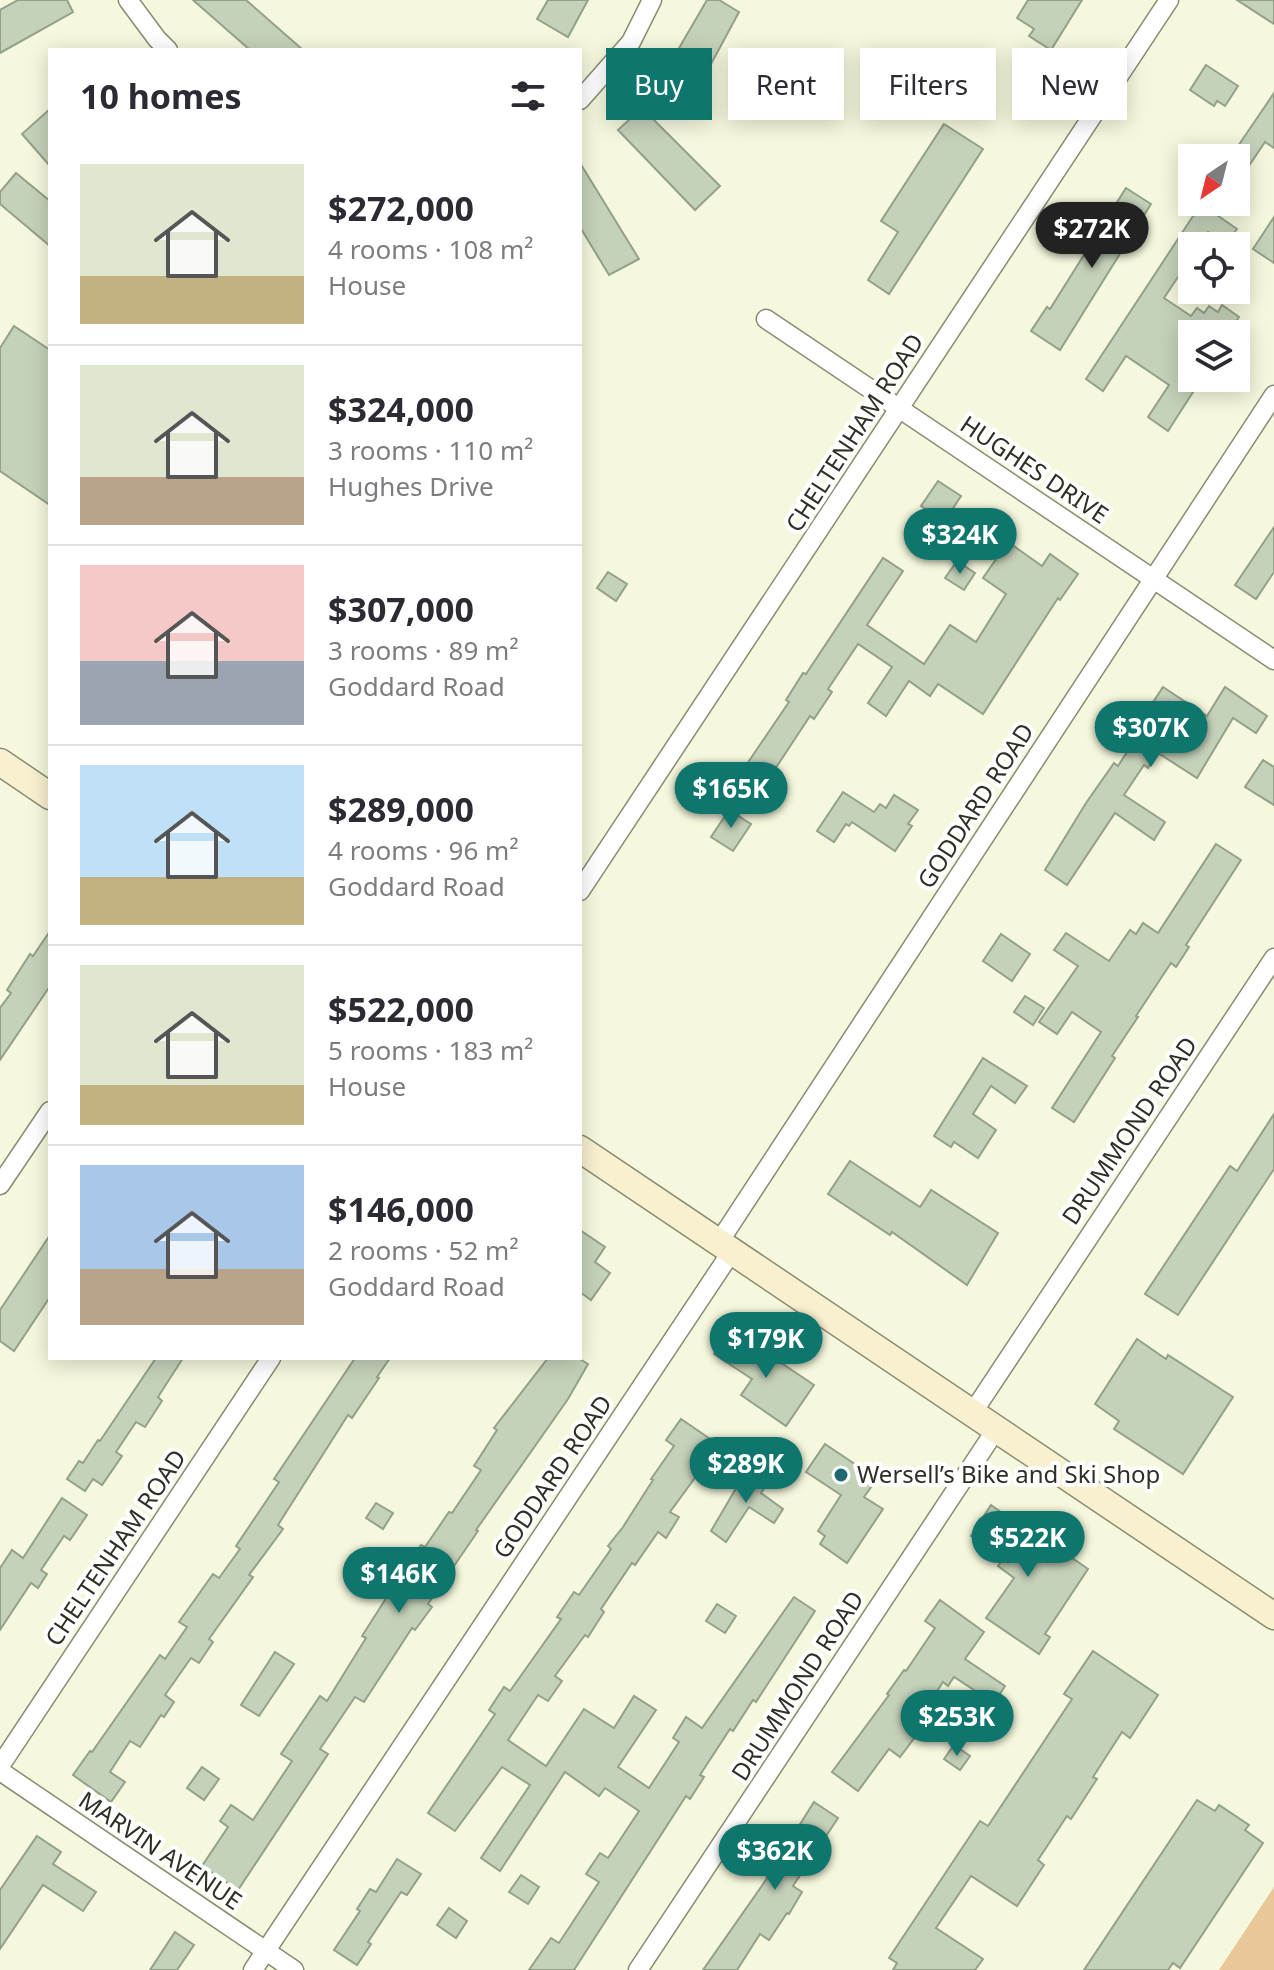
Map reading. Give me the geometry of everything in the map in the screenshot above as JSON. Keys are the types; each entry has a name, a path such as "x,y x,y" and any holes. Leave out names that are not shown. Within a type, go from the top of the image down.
{"main road":[{"path":"0,762 48,795"},
{"path":"582,1150 1272,1609"}],"street":[{"path":"128,0 166,48"},
{"path":"582,98 631,42 652,0"},
{"name":"CHELTENHAM ROAD","path":"582,888 1169,0"},
{"name":"HUGHES DRIVE","path":"766,319 1274,660"},
{"name":"GODDARD ROAD","path":"253,1970 726,1247 1274,395"},
{"name":"DRUMMOND ROAD","path":"973,1412 1274,958"},
{"path":"0,1185 48,1114"},
{"name":"CHELTENHAM ROAD","path":"0,1768 270,1360"},
{"name":"DRUMMOND ROAD","path":"638,1970 997,1428"},
{"name":"MARVIN AVENUE","path":"0,1768 294,1970"}],"shaded area":[{"path":"1274,1887 1274,1970 1219,1970"}],"building":[{"path":"18,0 67,0 73,12 0,53 0,10"},
{"path":"193,0 246,0 301,48 248,48"},
{"path":"548,0 588,0 568,37 537,19"},
{"path":"707,0 719,0 739,12 712,62 712,48 679,48"},
{"path":"1028,0 1082,0 1052,48 1029,36 1034,29 1017,18"},
{"path":"1237,0 1274,0 1274,24"},
{"path":"1206,65 1238,86 1225,106 1217,101 1214,106 1190,90"},
{"path":"1274,93 1274,148 1265,142 1250,164 1250,144 1239,144"},
{"path":"48,111 48,164 22,134"},
{"path":"629,120 654,120 720,186 695,210 618,130"},
{"path":"944,124 983,149 889,294 868,280 898,232 881,221"},
{"path":"582,166 639,259 609,275 582,230"},
{"path":"16,173 48,199 48,244 0,204 0,192"},
{"path":"1126,188 1151,204 1060,350 1031,331 1047,307 1050,309"},
{"path":"1193,216 1218,216 1237,229 1235,232 1183,232"},
{"path":"1274,217 1274,263 1253,249"},
{"path":"1178,239 1178,277 1164,298 1191,316 1197,308 1204,313 1209,306 1218,312 1222,305 1239,317 1237,320 1178,320 1178,392 1193,392 1168,431 1148,417 1169,385 1126,356 1103,391 1086,379"},
{"path":"14,326 48,349 48,504 0,471 0,348"},
{"path":"938,481 961,496 944,522 921,506"},
{"path":"1274,527 1274,572 1256,599 1235,585"},
{"path":"1008,542 1042,566 1050,554 1078,574 1060,600 1058,598 983,714 938,684 930,696 909,681 886,716 868,703 892,667 858,644 828,689 832,692 814,719 810,716 754,801 732,786 789,702 786,700 803,673 806,674 883,558 903,571 867,625 924,664 950,625 976,642 1006,594 983,578"},
{"path":"957,561 975,573 964,590 945,578"},
{"path":"608,572 627,584 616,601 597,588"},
{"path":"1163,687 1207,716 1225,687 1267,716 1256,733 1233,718 1197,778 1158,753 1148,768 1144,765 1124,795 1165,822 1154,840 1115,813 1067,885 1045,870 1114,763 1118,766 1152,713 1148,710"},
{"path":"1263,760 1274,767 1274,805 1245,787"},
{"path":"843,792 874,812 880,804 886,808 894,795 918,810 908,824 912,826 895,851 852,822 849,826 846,824 834,842 817,831"},
{"path":"729,810 751,824 733,851 711,837"},
{"path":"1216,844 1241,860 1186,945 1189,947 1176,967 1171,963 1136,1016 1112,1056 1115,1058 1074,1122 1052,1108 1101,1032 1072,1012 1057,1034 1039,1022 1078,966 1054,950 1066,933 1109,961 1130,930 1136,934 1143,923 1158,933"},
{"path":"48,934 48,989 0,1060 0,1008 11,993 7,990 30,954 33,956"},
{"path":"1001,934 1030,954 1012,981 983,961"},
{"path":"1025,996 1044,1008 1033,1025 1014,1012"},
{"path":"983,1058 1027,1086 1015,1103 991,1086 973,1114 996,1130 978,1158 954,1142 951,1147 934,1136"},
{"path":"1274,1114 1274,1169 1178,1315 1145,1294 1230,1166 1237,1171"},
{"path":"850,1161 920,1207 931,1190 998,1233 967,1285 892,1232 890,1235 828,1194"},
{"path":"582,1231 605,1247 595,1262 610,1273 591,1300 582,1293"},
{"path":"48,1238 48,1300 14,1351 0,1341 0,1310"},
{"path":"729,1332 774,1364 777,1360 814,1385 786,1426 741,1395 752,1379 714,1354"},
{"path":"1137,1339 1233,1397 1183,1474 1114,1429 1119,1421 1095,1404"},
{"path":"155,1360 182,1360 158,1397 162,1401 145,1427 136,1422 116,1452 122,1456 102,1485 93,1479 85,1491 67,1479 79,1461 83,1463"},
{"path":"354,1360 389,1360 352,1418 348,1415 278,1525 283,1529 249,1575 253,1577 209,1639 213,1642 199,1663 191,1658 165,1695 174,1702 164,1717 161,1715 140,1747 130,1741 110,1772 125,1782 111,1802 73,1775 160,1655 165,1659 187,1627 179,1622 213,1574 219,1578 240,1549 236,1546 279,1482 274,1479"},
{"path":"546,1360 581,1360 588,1364 568,1399 428,1604 432,1607 415,1630 412,1628 364,1702 355,1697 320,1749 328,1754 238,1890 202,1866 228,1827 220,1821 231,1805 253,1820 292,1761 281,1754 320,1696 327,1701 392,1589 401,1596 420,1569 409,1561 421,1545 425,1547 449,1512 452,1513 481,1470 474,1466 497,1430 494,1428"},
{"path":"681,1419 719,1445 670,1512 679,1517 666,1538 658,1532 635,1565 632,1563 601,1609 604,1612 588,1637 585,1635 555,1676 562,1681 548,1701 538,1695 508,1740 546,1766 584,1709 614,1728 634,1696 656,1710 618,1767 649,1788 679,1742 673,1738 686,1717 702,1728 794,1597 815,1611 756,1702 753,1700 733,1731 730,1729 700,1775 704,1777 690,1799 686,1796 574,1970 529,1970 551,1938 559,1943 599,1882 586,1874 600,1853 608,1858 639,1811 605,1788 599,1796 565,1772 500,1871 481,1858 530,1785 502,1767 455,1831 428,1813 495,1714 489,1710 504,1687 510,1691 561,1619 557,1617 574,1592 579,1595 611,1549 608,1546 674,1446 666,1440"},
{"path":"825,1444 877,1479 864,1497 883,1509 847,1563 820,1544 825,1536 818,1531 841,1495 806,1472"},
{"path":"748,1468 769,1481 761,1493 783,1509 774,1523 749,1507 726,1542 711,1531"},
{"path":"62,1498 87,1515 70,1540 64,1536 41,1570 47,1574 38,1588 31,1583 0,1630 0,1568 12,1550 23,1558"},
{"path":"376,1503 393,1513 383,1529 366,1518"},
{"path":"991,1505 1060,1554 1062,1551 1088,1569 1045,1634 1050,1637 1039,1654 986,1618 1014,1578 998,1566 1004,1558 971,1536"},
{"path":"940,1600 984,1632 965,1659 1005,1686 994,1703 954,1677 948,1686 943,1682 912,1729 918,1733 900,1757 889,1749 858,1791 832,1772 935,1628 925,1621"},
{"path":"717,1604 736,1616 725,1633 706,1621"},
{"path":"1093,1651 1158,1695 1130,1738 1122,1732 1071,1819 1067,1816 1038,1860 1044,1865 1017,1906 971,1876 936,1928 983,1959 975,1970 893,1970 897,1963 889,1958 980,1821 988,1826 1072,1699 1064,1694"},
{"path":"275,1652 294,1664 259,1716 241,1705"},
{"path":"954,1745 970,1756 960,1770 944,1759"},
{"path":"202,1767 219,1779 204,1800 187,1788"},
{"path":"1197,1800 1215,1811 1219,1805 1249,1825 1245,1830 1263,1843 1180,1968 1173,1963 1168,1970 1084,1970"},
{"path":"814,1802 838,1818 793,1886 802,1892 789,1914 769,1940 760,1934 737,1970 703,1970 782,1857"},
{"path":"37,1836 61,1852 53,1864 96,1892 83,1911 43,1885 0,1949 0,1890"},
{"path":"397,1859 421,1874 407,1895 401,1892 368,1942 371,1944 357,1965 334,1950 360,1911 357,1909 370,1889 376,1892"},
{"path":"521,1875 539,1887 528,1904 509,1892"},
{"path":"449,1908 467,1921 456,1938 437,1925"},
{"path":"175,1932 194,1945 177,1970 150,1970"}],"place":[{"name":"Wersell’s Bike and Ski Shop","path":"841,1475"}]}
